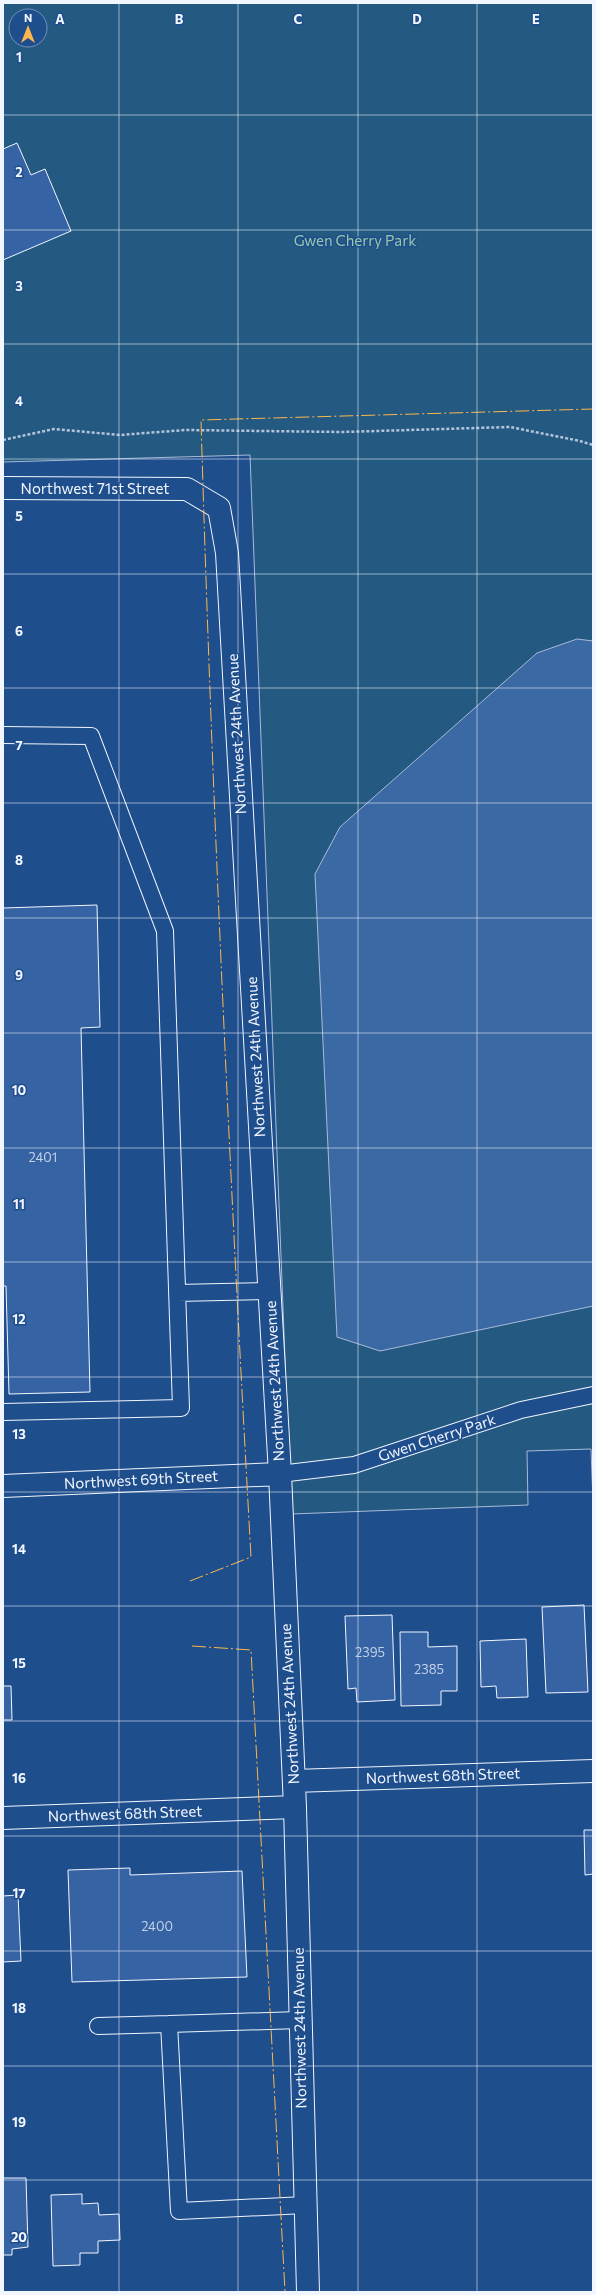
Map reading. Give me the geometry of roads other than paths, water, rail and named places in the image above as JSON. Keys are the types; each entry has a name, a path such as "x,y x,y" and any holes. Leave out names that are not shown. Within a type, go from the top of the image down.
{"street":[{"name":"Northwest 71st Street","path":"3,488 187,489"},
{"name":"Northwest 24th Avenue","path":"187,489 219,508 227,553 280,1474 295,1807 308,2292"},
{"name":"Northwest 69th Street","path":"3,1486 280,1474"},
{"name":"Northwest 68th Street","path":"294,1781 593,1771"},
{"name":"Northwest 68th Street","path":"3,1818 295,1807"}],"lane":[{"path":"3,735 91,736 165,931 181,1408 3,1412"},
{"path":"177,1293 270,1291"},
{"name":"Gwen Cherry Park","path":"280,1474 354,1465 521,1410 593,1395"},
{"path":"98,2026 300,2020"},
{"path":"169,2024 179,2211 305,2204"}]}
